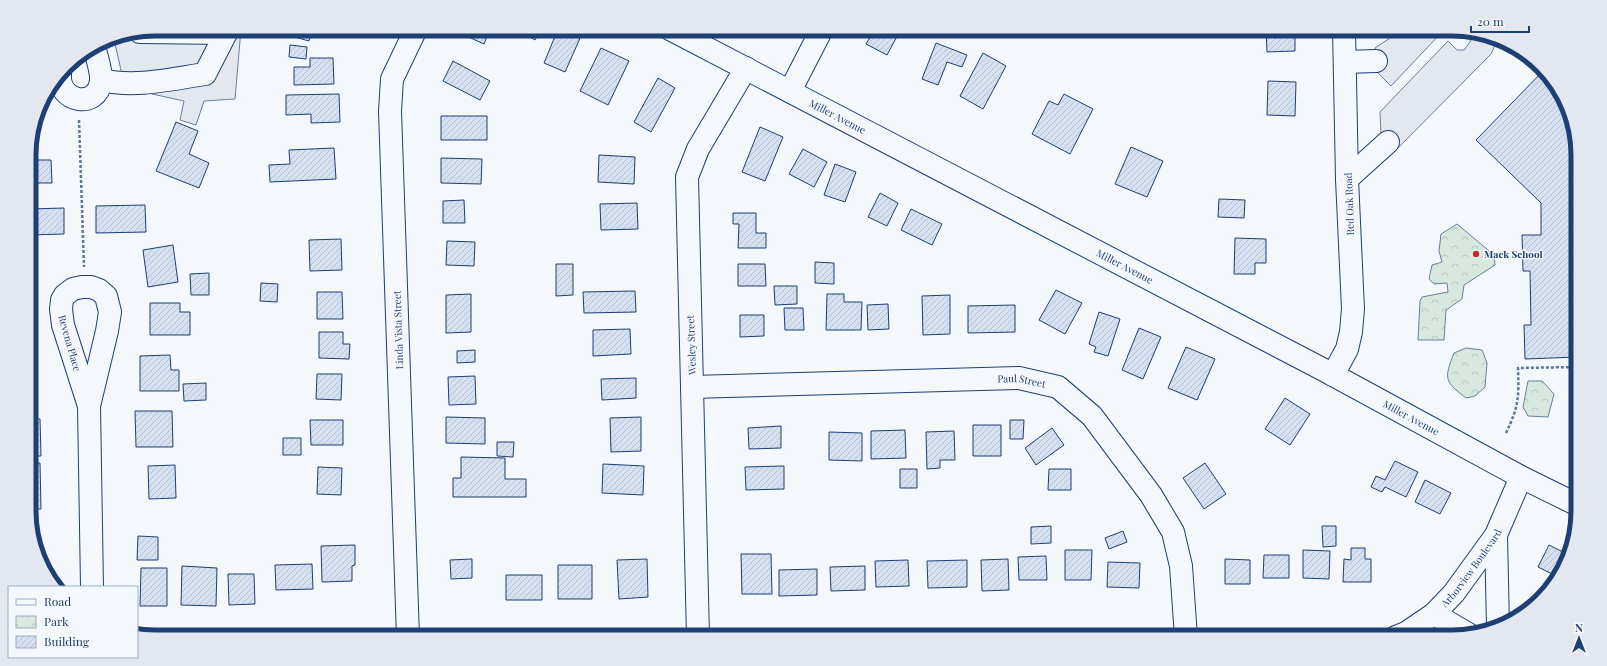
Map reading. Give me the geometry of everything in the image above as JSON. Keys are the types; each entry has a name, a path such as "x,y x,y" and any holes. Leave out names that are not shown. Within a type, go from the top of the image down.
{"street":[{"path":"102,80 116,83 137,84 205,74 224,36"},
{"name":"Linda Vista Street","path":"408,630 390,111 392,79 413,36"},
{"name":"Miller Avenue","path":"684,36 1333,375 1521,477 1571,502"},
{"path":"790,91 818,36"},
{"name":"Red Oak Road","path":"1333,375 1347,349 1352,332 1353,309 1347,179 1344,36"},
{"path":"61,82 66,93 74,98 91,98 96,95 102,80 95,52"},
{"path":"1345,62 1376,61"},
{"name":"Wesley Street","path":"698,630 687,177 698,149 746,68"},
{"path":"1347,179 1388,142"},
{"name":"Paul Street","path":"692,387 1019,378 1058,387 1092,416 1152,495 1173,532 1181,566 1186,630"},
{"path":"89,406 92,586"},
{"name":"Arborview Boulevard","path":"1410,630 1434,614 1454,593 1496,535 1521,477"},
{"path":"1496,535 1498,621"},
{"path":"1434,614 1461,630"}],"path":[{"path":"79,99 84,269"},
{"path":"1506,433 1516,413 1519,398 1518,368 1571,367"}],"green space":[{"path":"1457,224 1494,255 1495,265 1464,285 1462,299 1446,310 1444,340 1418,340 1420,301 1422,297 1448,292 1447,283 1434,284 1429,279 1432,265 1442,262 1439,251 1441,234"},
{"path":"1466,348 1482,350 1487,363 1485,387 1475,396 1466,398 1450,383 1448,374 1454,353"},
{"path":"1528,381 1542,381 1554,394 1548,417 1528,416 1523,407"}],"shaded area":[{"path":"147,36 240,36 235,99 204,101 196,125 180,120 184,101 125,88 115,43"},
{"path":"1393,36 1438,36 1391,86 1377,72 1375,48"},
{"path":"1471,37 1496,44 1491,54 1396,150 1381,134 1380,112 1448,41 1457,50 1464,50 1470,42"}],"building":[{"path":"291,36 310,36 309,41"},
{"path":"466,36 487,36 484,44"},
{"path":"528,36 537,36 535,40"},
{"path":"555,36 581,36 565,72 544,63"},
{"path":"871,36 897,36 887,55 866,44"},
{"path":"1266,36 1295,36 1295,51 1267,52"},
{"path":"936,43 967,55 962,67 947,62 938,85 922,79"},
{"path":"290,45 307,47 306,59 289,57"},
{"path":"601,48 629,61 608,105 580,91"},
{"path":"983,53 1006,66 983,109 960,96"},
{"path":"310,58 333,58 334,84 294,85 294,67 310,67"},
{"path":"453,61 490,81 480,100 443,81"},
{"path":"1540,74 1542,76 1559,102 1565,117 1570,139 1571,357 1525,359 1524,325 1531,325 1530,271 1523,271 1522,235 1541,235 1541,203 1476,140"},
{"path":"658,78 675,88 651,132 634,122"},
{"path":"1268,81 1296,82 1295,116 1267,115"},
{"path":"339,94 340,122 311,123 311,114 286,115 286,95"},
{"path":"1064,94 1093,109 1070,154 1032,134 1049,101 1058,105"},
{"path":"441,116 487,116 487,140 441,140"},
{"path":"176,122 198,131 189,154 209,163 199,188 156,171"},
{"path":"760,127 783,137 765,181 742,172"},
{"path":"1131,147 1163,161 1147,197 1115,184"},
{"path":"334,148 336,179 270,182 269,165 290,164 289,150"},
{"path":"803,149 827,162 814,187 789,174"},
{"path":"599,155 635,157 634,184 598,182"},
{"path":"441,158 482,159 481,184 441,183"},
{"path":"36,160 51,160 52,183 36,183"},
{"path":"835,164 856,172 845,202 824,195"},
{"path":"880,193 898,203 887,226 868,217"},
{"path":"1219,199 1245,200 1244,218 1218,217"},
{"path":"464,200 465,223 443,223 443,201"},
{"path":"637,203 638,229 601,230 600,204"},
{"path":"145,205 146,232 96,233 96,206"},
{"path":"64,208 64,234 36,235 36,209"},
{"path":"911,209 942,224 932,245 901,230"},
{"path":"733,213 756,213 756,233 766,233 766,248 738,248 739,224 733,224"},
{"path":"1235,238 1266,239 1266,263 1255,263 1255,274 1234,274"},
{"path":"341,239 342,270 310,271 309,240"},
{"path":"447,241 475,242 474,266 446,265"},
{"path":"173,245 178,282 148,287 143,250"},
{"path":"815,262 834,263 834,284 815,283"},
{"path":"556,264 573,264 573,295 556,296"},
{"path":"738,264 765,264 766,286 738,286"},
{"path":"209,273 209,295 191,295 190,274"},
{"path":"261,283 278,284 277,302 260,301"},
{"path":"774,286 797,286 797,304 775,305"},
{"path":"1056,290 1082,303 1065,334 1039,320"},
{"path":"635,291 636,312 584,313 583,292"},
{"path":"317,292 342,292 343,319 317,319"},
{"path":"471,294 471,332 446,333 446,295"},
{"path":"827,294 844,294 844,302 862,302 861,330 826,330"},
{"path":"950,295 950,334 923,335 922,296"},
{"path":"150,303 180,303 180,312 190,312 190,335 150,335"},
{"path":"888,304 889,329 868,330 867,305"},
{"path":"1015,305 1015,332 968,333 968,306"},
{"path":"784,308 803,308 804,330 785,330"},
{"path":"1099,312 1120,319 1108,356 1094,352 1096,347 1089,344"},
{"path":"740,315 764,315 764,336 740,337"},
{"path":"1139,328 1161,337 1143,379 1122,370"},
{"path":"630,329 631,354 593,356 593,330"},
{"path":"319,332 343,332 343,344 350,344 349,359 319,358"},
{"path":"1186,347 1215,359 1197,400 1168,388"},
{"path":"475,350 475,362 457,363 457,351"},
{"path":"170,355 171,370 179,370 179,391 140,391 140,356"},
{"path":"317,374 342,374 341,400 316,399"},
{"path":"475,376 476,404 449,405 448,377"},
{"path":"636,378 636,398 602,400 601,379"},
{"path":"206,383 206,400 184,401 183,384"},
{"path":"1285,398 1310,414 1290,445 1265,429"},
{"path":"135,411 172,411 173,447 136,447"},
{"path":"446,417 485,418 485,444 446,443"},
{"path":"641,417 641,451 611,452 610,418"},
{"path":"36,419 40,419 41,456 36,456"},
{"path":"310,420 343,420 343,445 311,445"},
{"path":"1010,420 1024,420 1023,439 1010,439"},
{"path":"973,425 1001,425 1001,456 973,456"},
{"path":"781,426 781,448 749,449 748,428"},
{"path":"1052,428 1064,445 1036,465 1025,448"},
{"path":"905,430 906,458 871,459 871,431"},
{"path":"954,431 955,460 940,460 940,468 927,469 926,432"},
{"path":"829,432 862,433 862,461 829,460"},
{"path":"283,438 301,438 301,455 283,455"},
{"path":"497,442 514,442 513,457 497,456"},
{"path":"461,457 505,458 505,479 526,479 526,497 453,497 453,478 461,478"},
{"path":"1395,461 1418,472 1406,497 1385,487 1382,492 1371,487 1376,476 1385,480"},
{"path":"36,463 40,463 41,509 36,509"},
{"path":"1205,463 1226,494 1204,509 1183,478"},
{"path":"603,464 644,466 643,495 602,493"},
{"path":"175,465 176,498 149,499 148,466"},
{"path":"784,466 784,489 746,490 745,467"},
{"path":"318,467 342,468 341,495 317,494"},
{"path":"900,469 917,469 917,488 900,488"},
{"path":"1049,469 1071,469 1071,490 1048,490"},
{"path":"1425,480 1451,493 1440,514 1415,502"},
{"path":"1051,526 1051,543 1031,544 1031,527"},
{"path":"1322,526 1336,526 1336,546 1323,547"},
{"path":"1123,531 1127,542 1109,549 1105,538"},
{"path":"138,536 158,537 158,560 137,560"},
{"path":"355,545 355,565 352,566 352,581 322,582 321,546"},
{"path":"1549,545 1564,552 1553,574 1538,567"},
{"path":"1351,548 1365,548 1365,559 1371,559 1371,582 1343,582 1344,559 1351,560"},
{"path":"1065,550 1092,550 1091,580 1065,580"},
{"path":"1303,550 1330,551 1329,579 1303,578"},
{"path":"741,554 771,554 772,594 742,594"},
{"path":"1264,555 1289,555 1289,578 1263,578"},
{"path":"1046,556 1047,580 1019,580 1018,557"},
{"path":"472,559 472,578 451,579 450,560"},
{"path":"647,559 648,597 619,599 617,560"},
{"path":"1008,559 1009,590 982,591 981,560"},
{"path":"1225,559 1250,560 1250,584 1225,584"},
{"path":"908,560 909,586 876,587 875,561"},
{"path":"967,560 967,587 928,588 927,561"},
{"path":"1108,562 1140,563 1139,588 1107,587"},
{"path":"312,564 313,589 276,590 275,565"},
{"path":"558,565 592,565 592,599 558,599"},
{"path":"182,566 217,568 216,606 181,605"},
{"path":"865,566 865,590 831,591 830,567"},
{"path":"141,568 167,568 167,606 140,606"},
{"path":"817,569 817,595 779,596 779,570"},
{"path":"228,574 254,574 255,604 229,605"},
{"path":"506,575 542,575 542,600 506,600"}],"place":[{"name":"Mack School","path":"1476,254"}]}
